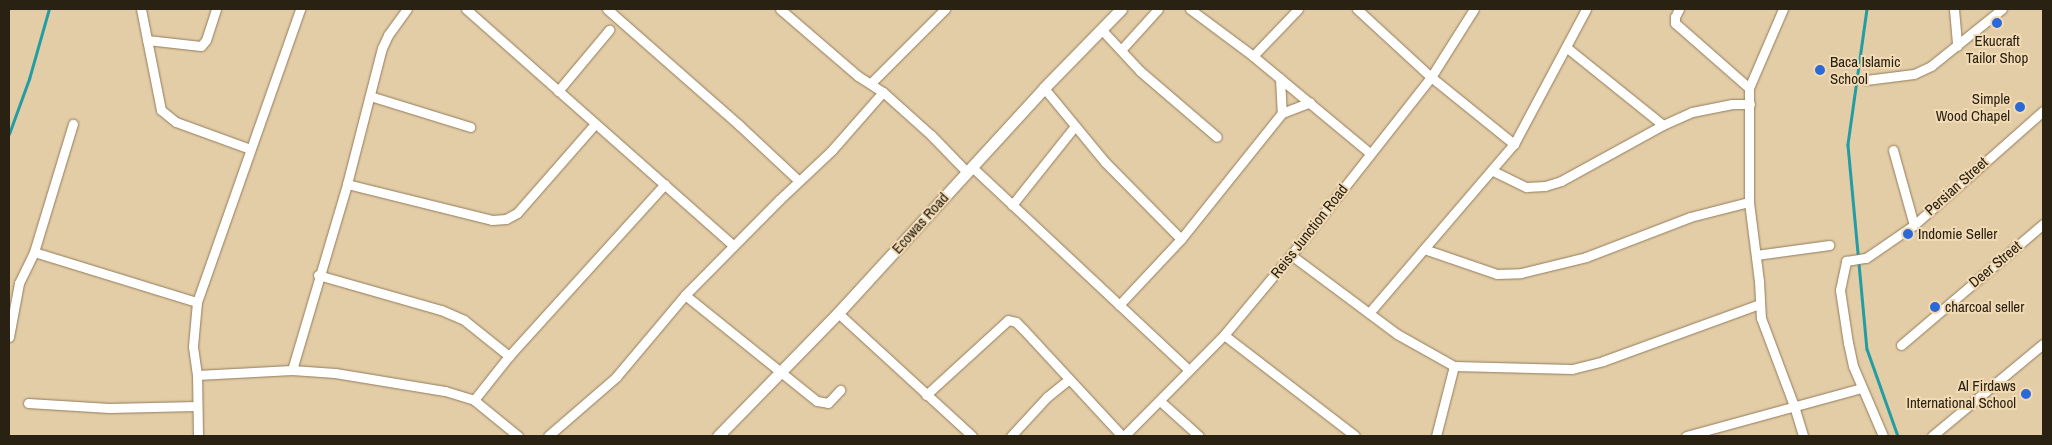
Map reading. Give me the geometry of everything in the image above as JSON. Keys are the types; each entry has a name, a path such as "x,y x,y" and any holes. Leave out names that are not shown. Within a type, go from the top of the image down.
{"street":[{"path":"142,9 161,110 168,118 250,149"},
{"path":"147,40 201,46 206,40 216,9"},
{"path":"198,436 197,375 194,346 197,302 300,9"},
{"path":"292,370 318,275 347,184 388,35 407,9"},
{"path":"466,9 732,245"},
{"path":"607,9 739,125 799,181"},
{"path":"780,9 858,76 883,92 1012,205 1189,370"},
{"path":"1121,50 1158,9"},
{"path":"1190,9 1253,56 1370,153"},
{"path":"1253,56 1298,9"},
{"path":"1357,9 1431,77 1514,144"},
{"name":"Reiss Junction Road","path":"1123,436 1160,402 1224,334 1291,255 1431,77 1474,9"},
{"path":"1369,313 1493,171 1514,144 1586,9"},
{"path":"1679,9 1675,22 1749,88"},
{"path":"1783,9 1749,88 1749,202 1763,323 1794,406 1803,436"},
{"path":"1954,9 1957,46"},
{"path":"1866,80 1914,74 1931,66 2002,9"},
{"path":"871,83 940,10"},
{"name":"Ecowas Road","path":"718,436 838,313 1044,88 1101,30 1115,11"},
{"path":"558,91 609,30"},
{"path":"1101,30 1140,71 1217,137"},
{"path":"1566,47 1663,125"},
{"path":"1280,78 1282,113"},
{"path":"1044,88 1105,162 1181,239"},
{"path":"548,436 616,377 685,295 732,245 832,150 883,92"},
{"path":"370,96 470,127"},
{"path":"1119,305 1181,239 1282,113 1310,102"},
{"path":"1493,171 1526,187 1545,186 1561,181 1663,125 1692,112 1715,107 1750,104"},
{"name":"Persian Street","path":"1862,388 1848,343 1840,290 1843,266 1849,260 1865,258 1914,224 2043,111"},
{"path":"9,337 19,283 34,252 72,124"},
{"path":"347,184 492,220 506,219 517,213 595,124"},
{"path":"1012,205 1075,126"},
{"path":"1892,150 1914,224"},
{"path":"474,400 509,356 664,184"},
{"path":"1424,249 1498,274 1521,273 1586,256 1690,217 1749,202"},
{"name":"Deer Street","path":"1901,345 2043,224"},
{"path":"1756,255 1829,245"},
{"path":"34,252 197,302"},
{"path":"1291,255 1397,334 1454,366 1572,369 1603,361 1760,304"},
{"path":"318,275 441,310 464,320 509,356"},
{"path":"685,295 780,372 824,404 828,403 840,390"},
{"path":"838,313 972,436"},
{"path":"926,395 1008,320 1016,322 1023,329 1068,380 1123,436"},
{"path":"1224,334 1354,436"},
{"path":"1932,436 2043,344"},
{"path":"1436,436 1454,366"},
{"path":"197,375 292,370 344,374 445,391 474,400 518,436"},
{"path":"1011,436 1047,397 1068,380"},
{"path":"1686,436 1862,388 1883,436"},
{"path":"1160,402 1199,436"},
{"path":"28,403 109,408 197,406"}],"waterway":[{"path":"9,134 29,79 49,9"},
{"path":"1867,9 1848,145 1867,349 1898,436"}],"place":[{"name":"Ekucraft Tailor Shop","path":"1997,23"},
{"name":"Baca Islamic School","path":"1820,70"},
{"name":"Simple Wood Chapel","path":"2020,107"},
{"name":"Indomie Seller","path":"1908,234"},
{"name":"charcoal seller","path":"1935,307"},
{"name":"Al Firdaws International School","path":"2026,394"}]}
